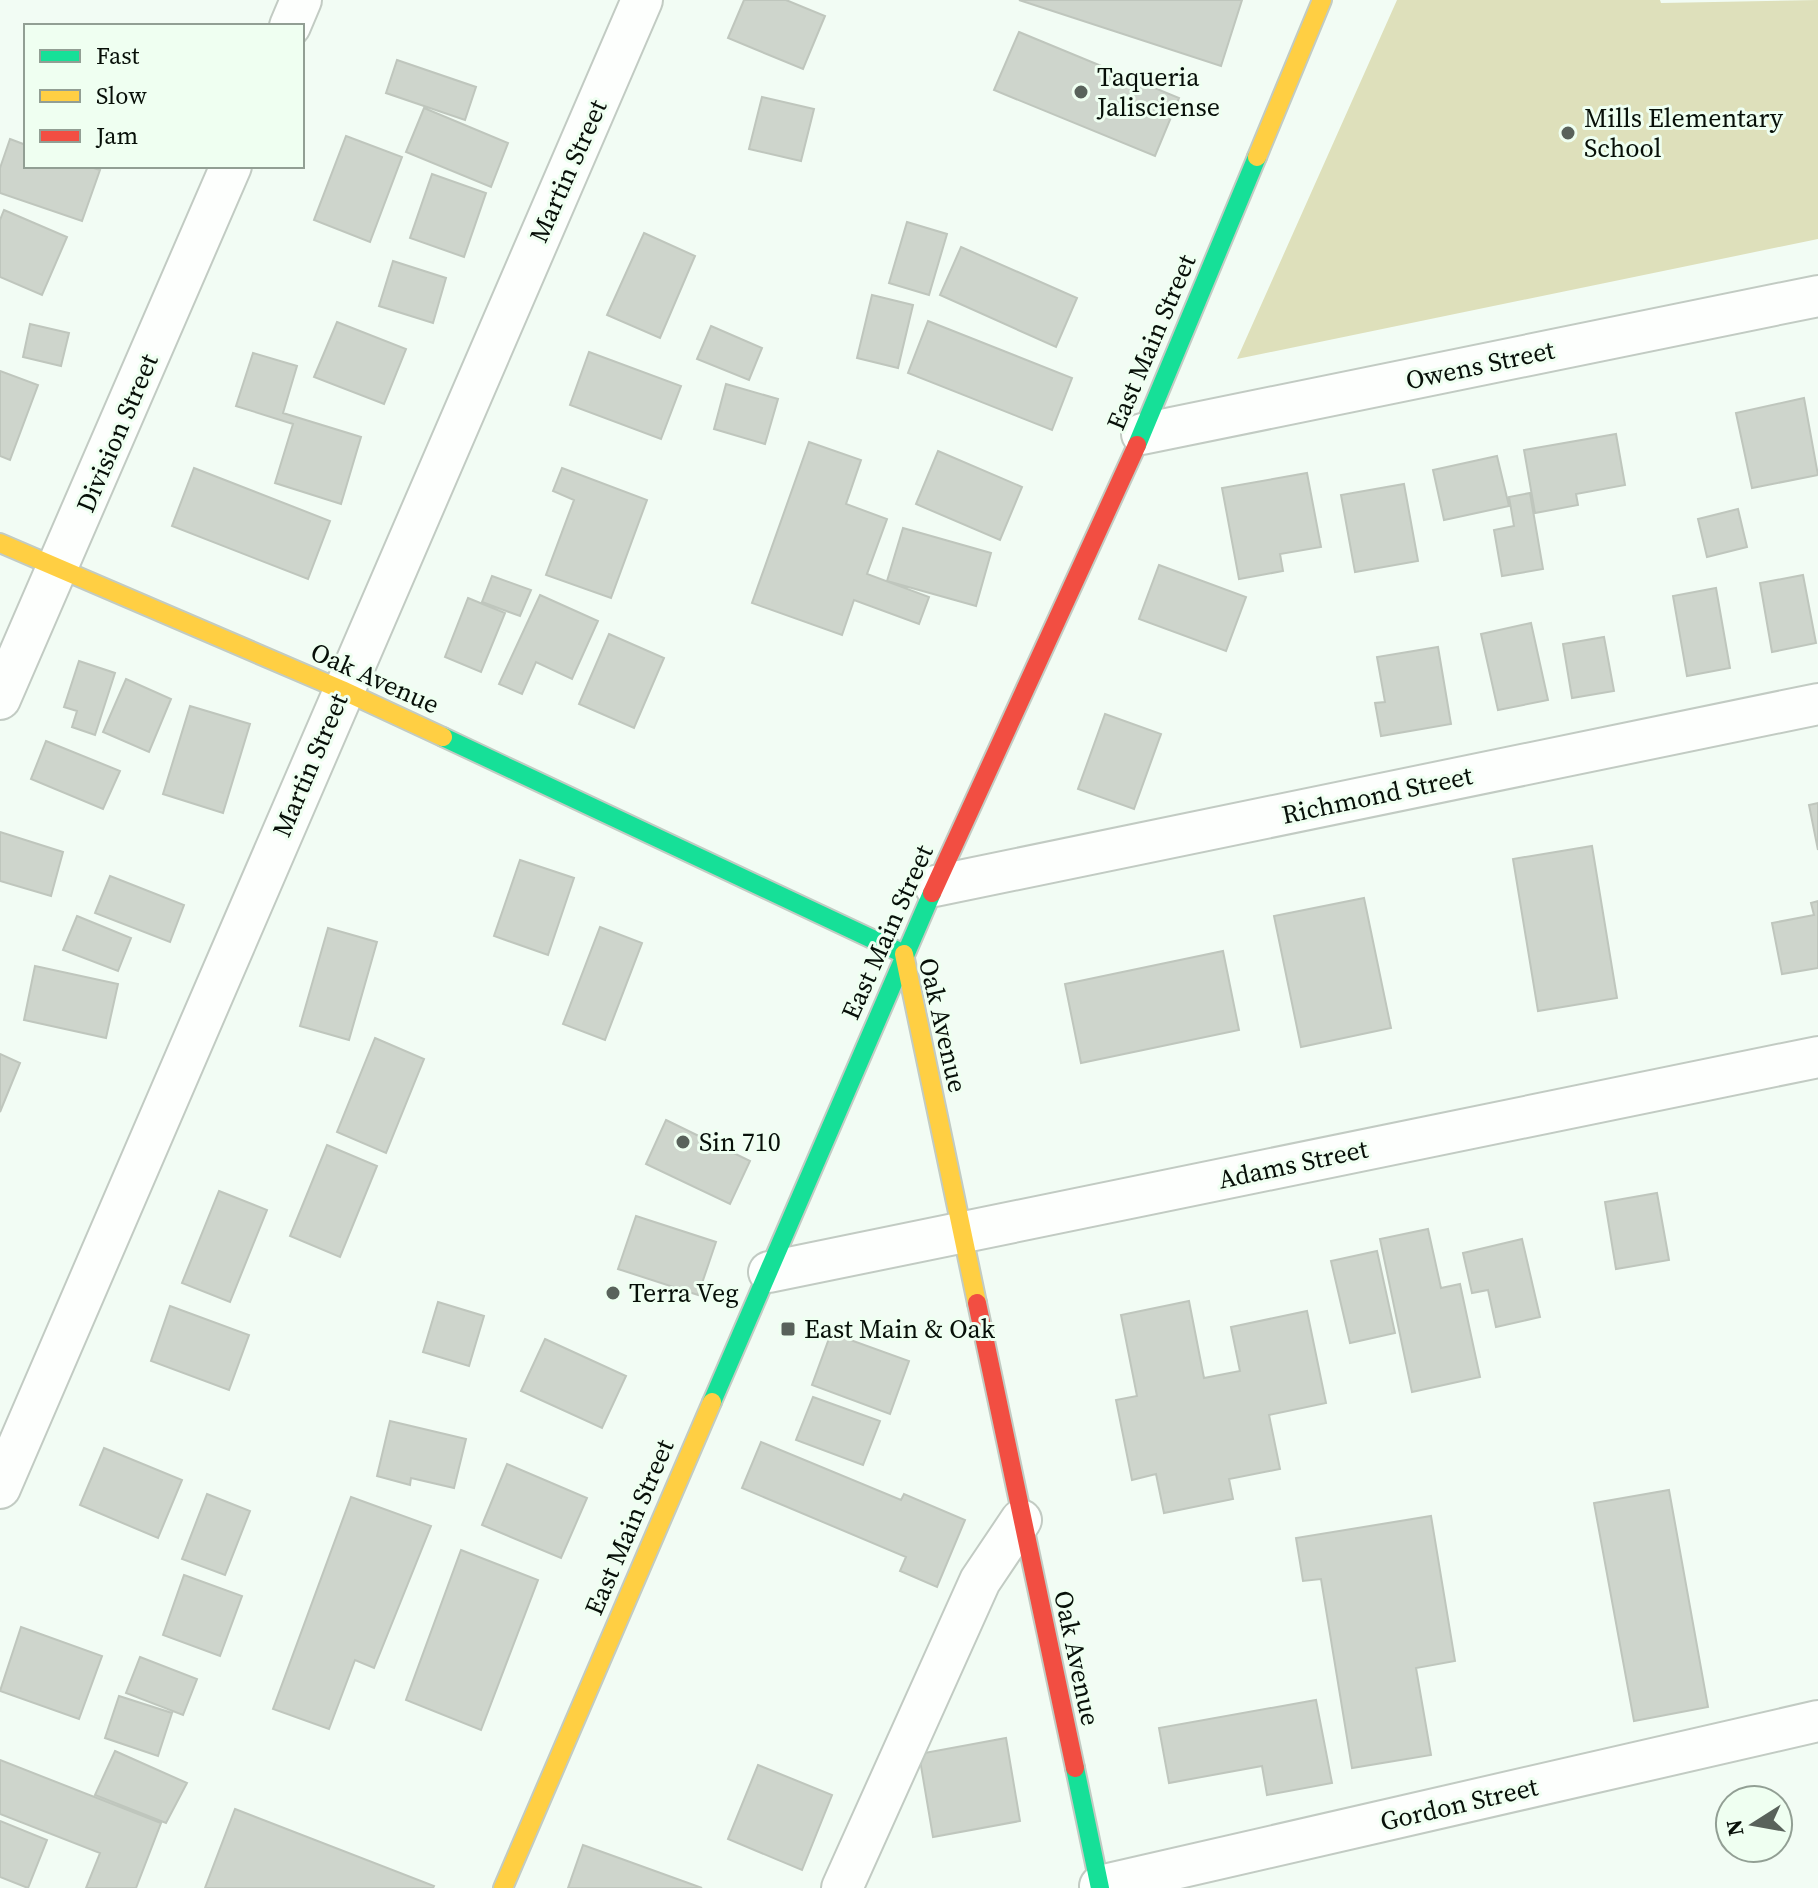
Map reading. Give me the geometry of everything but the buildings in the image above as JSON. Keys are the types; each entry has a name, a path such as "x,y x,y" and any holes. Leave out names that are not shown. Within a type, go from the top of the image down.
{"street":[{"path":"291,24 301,0"},
{"name":"Martin Street","path":"0,1488 642,0"},
{"name":"East Main Street","path":"503,1888 904,954 1142,434 1322,0"},
{"name":"Division Street","path":"0,699 59,569 230,168"},
{"name":"Owens Street","path":"1142,434 1818,296"},
{"name":"Oak Avenue","path":"0,543 342,690 904,954 960,1233 1100,1887"},
{"name":"Richmond Street","path":"935,886 1818,704"},
{"name":"Adams Street","path":"769,1272 1818,1057"},
{"path":"842,1888 980,1581 1021,1520"},
{"name":"Gordon Street","path":"1100,1887 1818,1721"}],"green space":[{"name":"Mills Elementary School","path":"1397,0 1660,0 1661,3 1818,0 1818,239 1237,359"}],"traffic: fast":[{"path":"1137,445 1257,157"},
{"path":"443,737 904,954"},
{"path":"712,1402 932,893"},
{"path":"1075,1768 1100,1888"}],"traffic: slow":[{"path":"1257,157 1322,0"},
{"path":"0,543 342,690 443,737"},
{"path":"904,954 977,1303"},
{"path":"503,1888 712,1402"}],"traffic: jam":[{"path":"932,893 1137,445"},
{"path":"977,1303 1075,1768"}],"place":[{"name":"Taqueria Jalisciense","path":"1081,92"},
{"name":"Mills Elementary School","path":"1568,133"},
{"name":"Sin 710","path":"683,1142"},
{"name":"Terra Veg","path":"613,1293"},
{"name":"East Main & Oak","path":"788,1329"}]}
